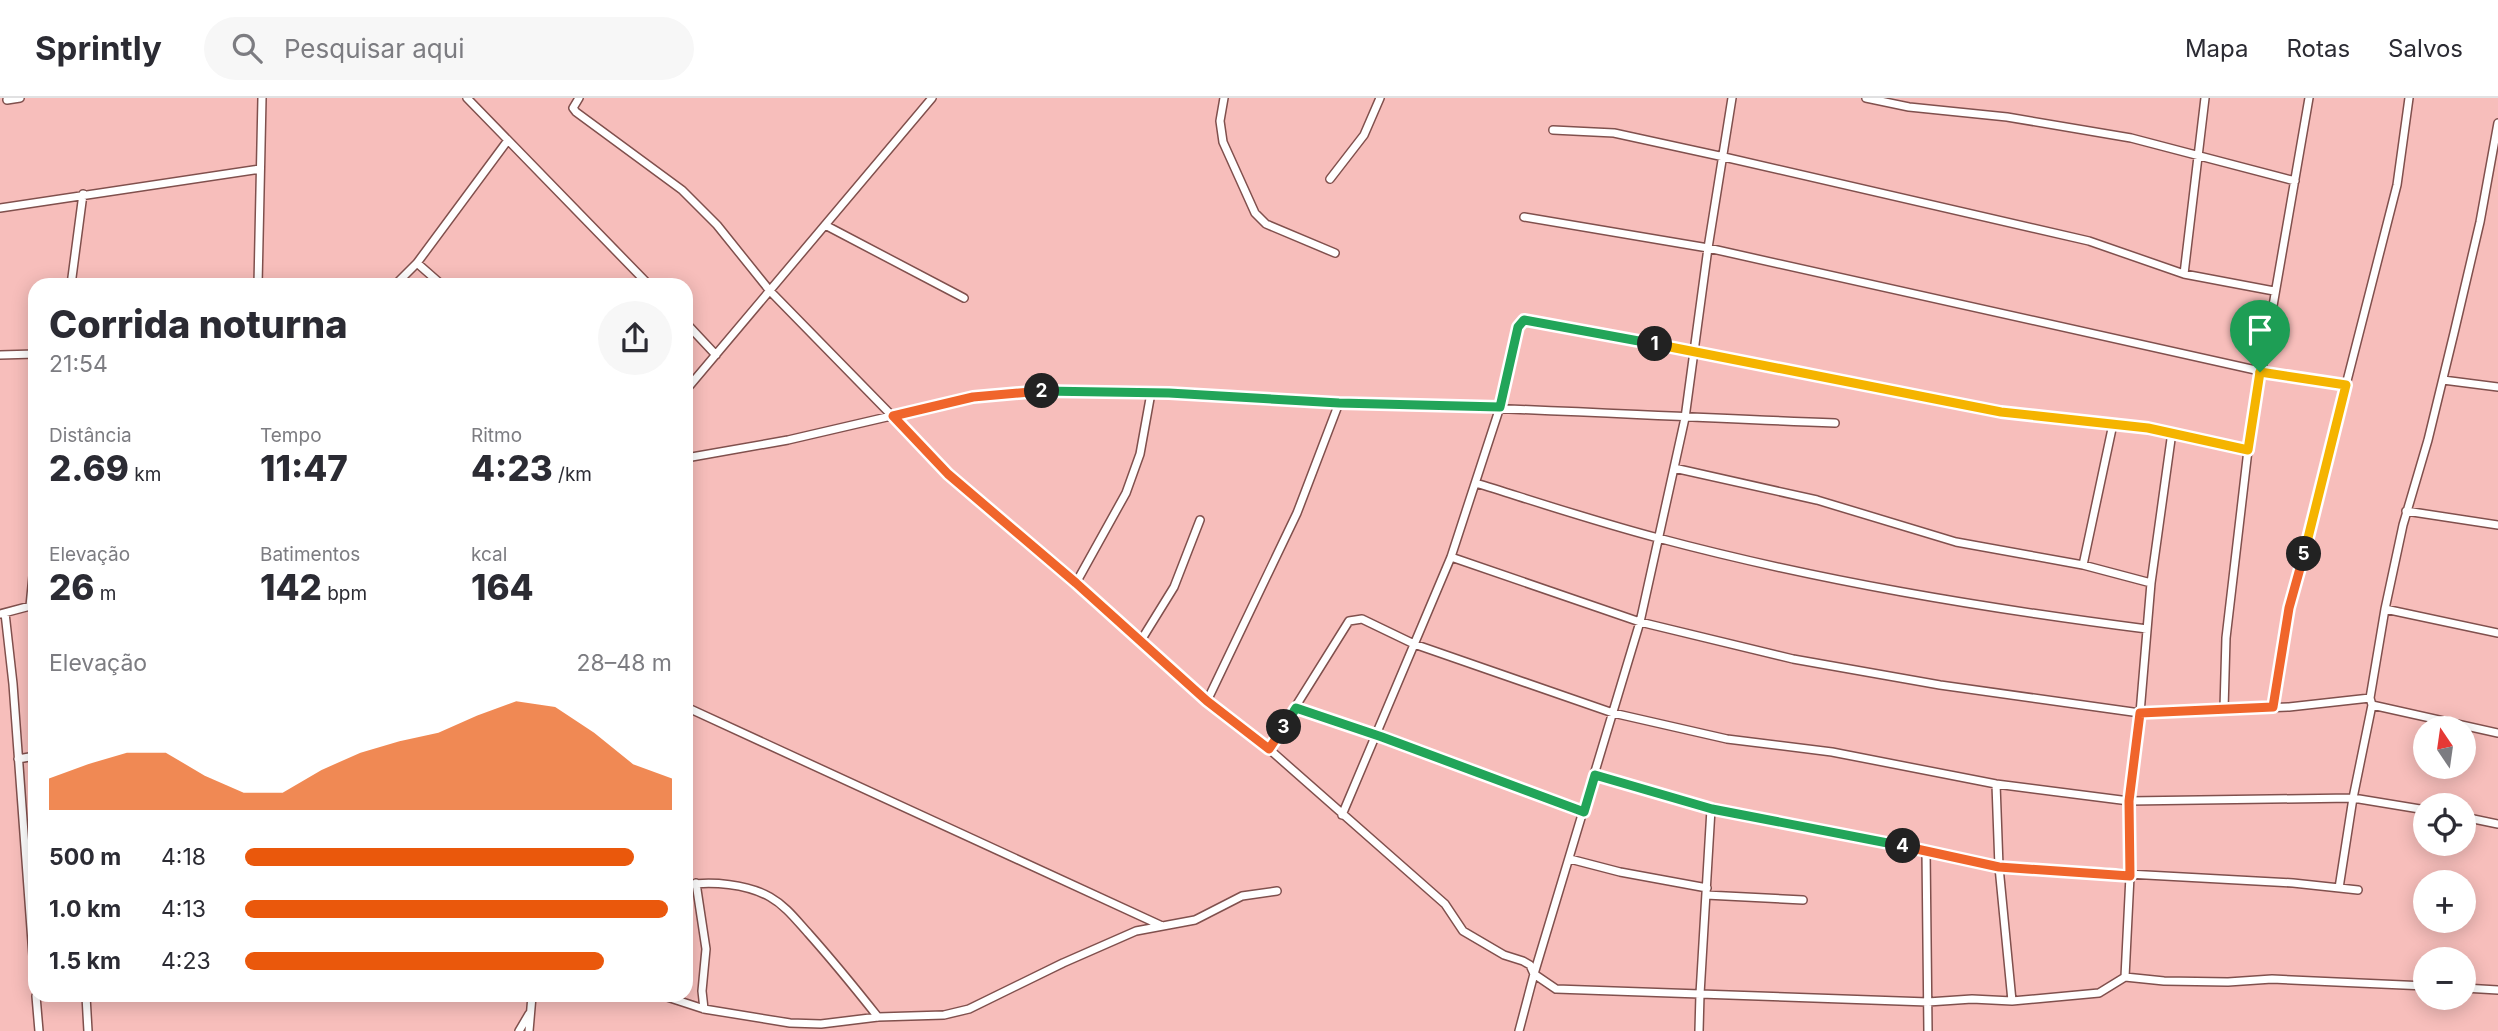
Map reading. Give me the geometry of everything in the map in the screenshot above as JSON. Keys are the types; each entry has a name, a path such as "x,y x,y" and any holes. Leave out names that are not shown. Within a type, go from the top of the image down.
{"street":[{"path":"7,100 20,98"},
{"path":"258,278 262,98"},
{"path":"467,98 642,278"},
{"path":"579,98 573,108 576,112 682,190 716,225 770,291 948,474 1076,583 1207,701 1269,749 1446,904 1463,931 1504,955 1530,965 1534,974 1547,985 1556,989 1928,1002 1972,999 2012,1001 2099,993 2125,977 2164,981 2228,982 2272,979 2413,985"},
{"path":"693,382 932,98"},
{"path":"1224,98 1220,121 1223,142 1255,213 1266,224 1335,253"},
{"path":"1330,179 1364,135 1380,98"},
{"path":"1519,1031 1640,622 1685,418 1732,98"},
{"path":"1866,98 1909,107 2007,117 2131,138 2295,181"},
{"path":"2184,274 2205,98"},
{"path":"2224,709 2227,626 2248,450 2309,98"},
{"path":"2273,707 2289,608 2397,185 2409,98"},
{"path":"2339,888 2385,609 2406,511 2428,440 2480,222 2498,124"},
{"path":"1553,130 1614,133 1724,157 2089,241 2184,274 2274,291"},
{"path":"401,278 508,140"},
{"path":"0,208 260,169"},
{"path":"72,278 83,194"},
{"path":"1524,217 1708,248 2260,372 2346,385"},
{"path":"825,225 964,298"},
{"path":"416,262 434,278"},
{"path":"1342,815 1451,557 1500,407 1518,327 1524,320 2001,412 2172,432 2248,450"},
{"path":"693,330 716,355"},
{"path":"0,355 28,354"},
{"path":"2443,380 2498,387"},
{"path":"693,457 788,440 973,397 1052,390 1835,423"},
{"path":"1076,583 1126,493 1143,442 1151,393"},
{"path":"1207,701 1297,513 1339,403"},
{"path":"2083,565 2113,424"},
{"path":"2125,977 2130,876 2129,801 2140,713 2151,583 2172,432"},
{"path":"1674,468 1817,500 1956,542 2083,565 2151,583"},
{"path":"1476,483 1659,538 1809,574 1918,596 2147,629"},
{"path":"2406,511 2498,525"},
{"path":"1140,642 1174,587 1200,520"},
{"path":"1451,557 1640,622 1807,662 1940,685 2140,713 2371,702 2498,733"},
{"path":"28,606 3,613 13,684 28,868"},
{"path":"2385,609 2498,633"},
{"path":"1269,749 1349,621 1357,619 1367,621 1414,644 1613,713 1727,739 1832,752 1996,784 2129,801 2353,798 2413,808"},
{"path":"1296,708 1584,812"},
{"path":"693,710 1160,925"},
{"path":"18,759 28,757"},
{"path":"1595,775 1712,809 1926,850 1999,867 2293,883 2358,890"},
{"path":"1996,784 1999,867 2012,1001"},
{"path":"1699,1031 1712,809"},
{"path":"2476,819 2498,824"},
{"path":"1926,850 1927,1031"},
{"path":"1570,859 1707,892 1803,900"},
{"path":"696,883 706,949 702,991 704,1009"},
{"path":"693,884 749,889 769,896 786,909 840,969 878,1017"},
{"path":"682,1002 704,1009 790,1023 821,1024 878,1017 944,1015 969,1009 1118,937 1160,925 1195,920 1242,896 1277,891"},
{"path":"2476,989 2498,990"},
{"path":"36,1002 38,1031"},
{"path":"86,1002 88,1031"},
{"path":"529,1031 532,1002"},
{"path":"519,1031 531,1010"}],"route":[{"path":"1527,319 2001,412 2148,428 2248,450 2260,372 2346,385 2289,608 2273,707 2140,713 2129,801 2130,876 1999,867 1926,850 1712,809 1595,775 1584,812 1296,708 1269,749 1207,701 1076,583 948,474 893,416 973,397 1052,390 1169,393 1339,403 1500,407 1518,327 1527,319"}]}
